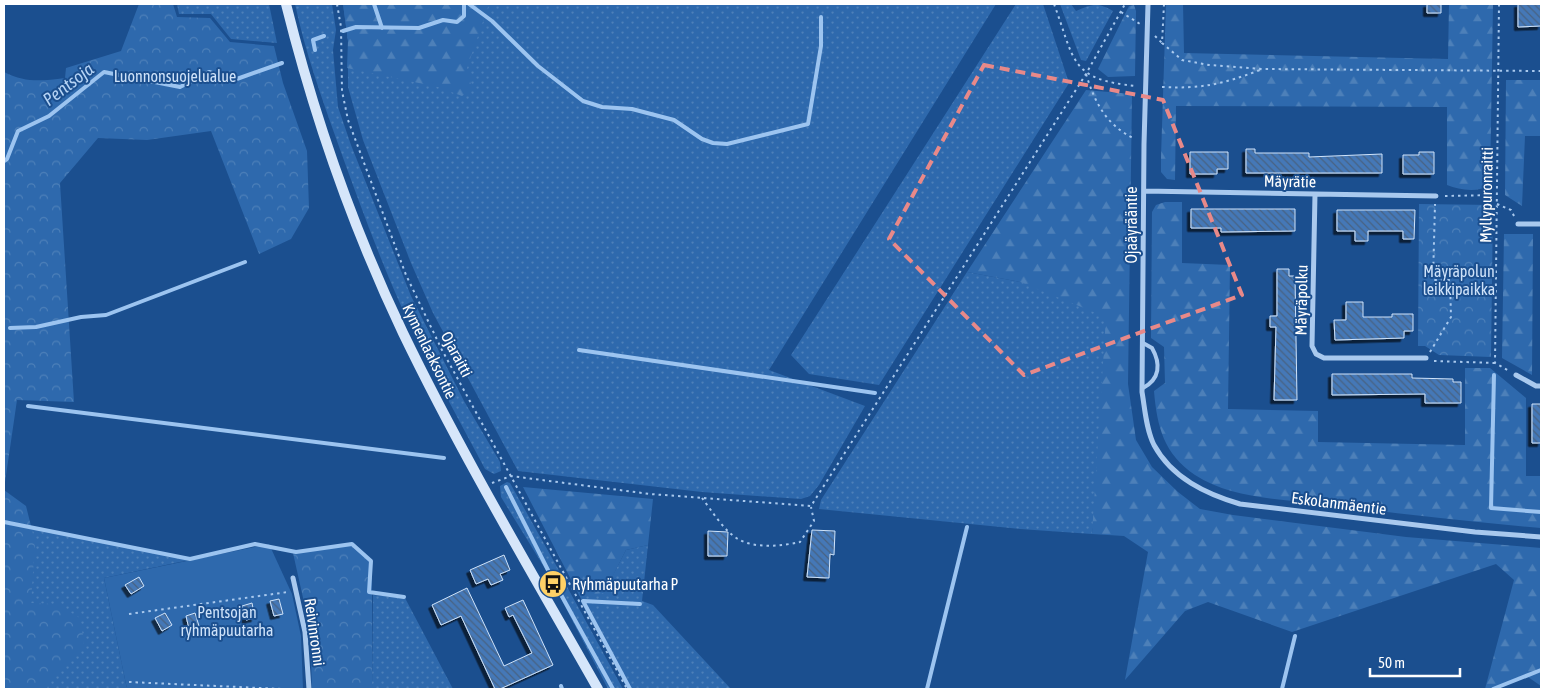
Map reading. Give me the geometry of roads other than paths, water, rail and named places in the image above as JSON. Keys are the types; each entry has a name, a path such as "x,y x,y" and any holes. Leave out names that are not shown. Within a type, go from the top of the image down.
{"main road":[{"name":"Kymenlaaksontie","path":"286,4 304,72 326,138 379,279 439,406 594,688"}],"street":[{"name":"Ojaäyrääntie","path":"1148,4 1144,144 1143,388 1147,423 1154,444"},
{"name":"Mäyrätie","path":"1144,191 1436,196"},
{"name":"Mäyräpolku","path":"1315,194 1312,346 1316,354 1324,358 1426,358"},
{"path":"1518,224 1541,224"},
{"path":"1516,375 1536,386 1541,386"},
{"name":"Eskolanmäentie","path":"1154,444 1173,468 1193,486 1216,497 1240,504 1475,532 1541,537"},
{"name":"Reivinronni","path":"293,578 305,632 309,689"}],"lane":[{"path":"1143,343 1152,348 1158,364 1157,375 1153,382 1143,388"}],"waterway":[{"path":"374,4 382,28"},
{"path":"343,31 356,27 419,28 443,20 457,22 464,16 464,4"},
{"path":"469,4 492,21 538,66 583,101 602,107 632,109 674,120 702,139 713,143 727,144 808,124 821,46 821,17"},
{"path":"315,50 313,40 324,36"},
{"name":"Pentsoja","path":"4,161 7,159 18,131 49,116 104,72 180,87 209,72 234,80 282,63"},
{"path":"10,328 36,327 81,317 106,315 245,262"},
{"path":"579,350 875,393"},
{"path":"1494,375 1491,508 1541,512"},
{"path":"28,406 444,458"},
{"path":"506,487 552,578"},
{"path":"4,522 190,559 255,544 296,552 352,544 371,561 369,592 404,597"},
{"path":"927,689 967,527"},
{"path":"559,591 613,689"},
{"path":"630,689 583,601 640,604"},
{"path":"1282,689 1295,636"},
{"path":"1493,689 1541,670"}],"place":[{"name":"Ryhmäpuutarha P","path":"553,584"}],"park label":[{"name":"Luonnonsuojelualue","path":"175,76"},
{"name":"Mäyräpolun leikkipaikka","path":"1459,280"},
{"name":"Pentsojan ryhmäpuutarha","path":"227,621"}]}
